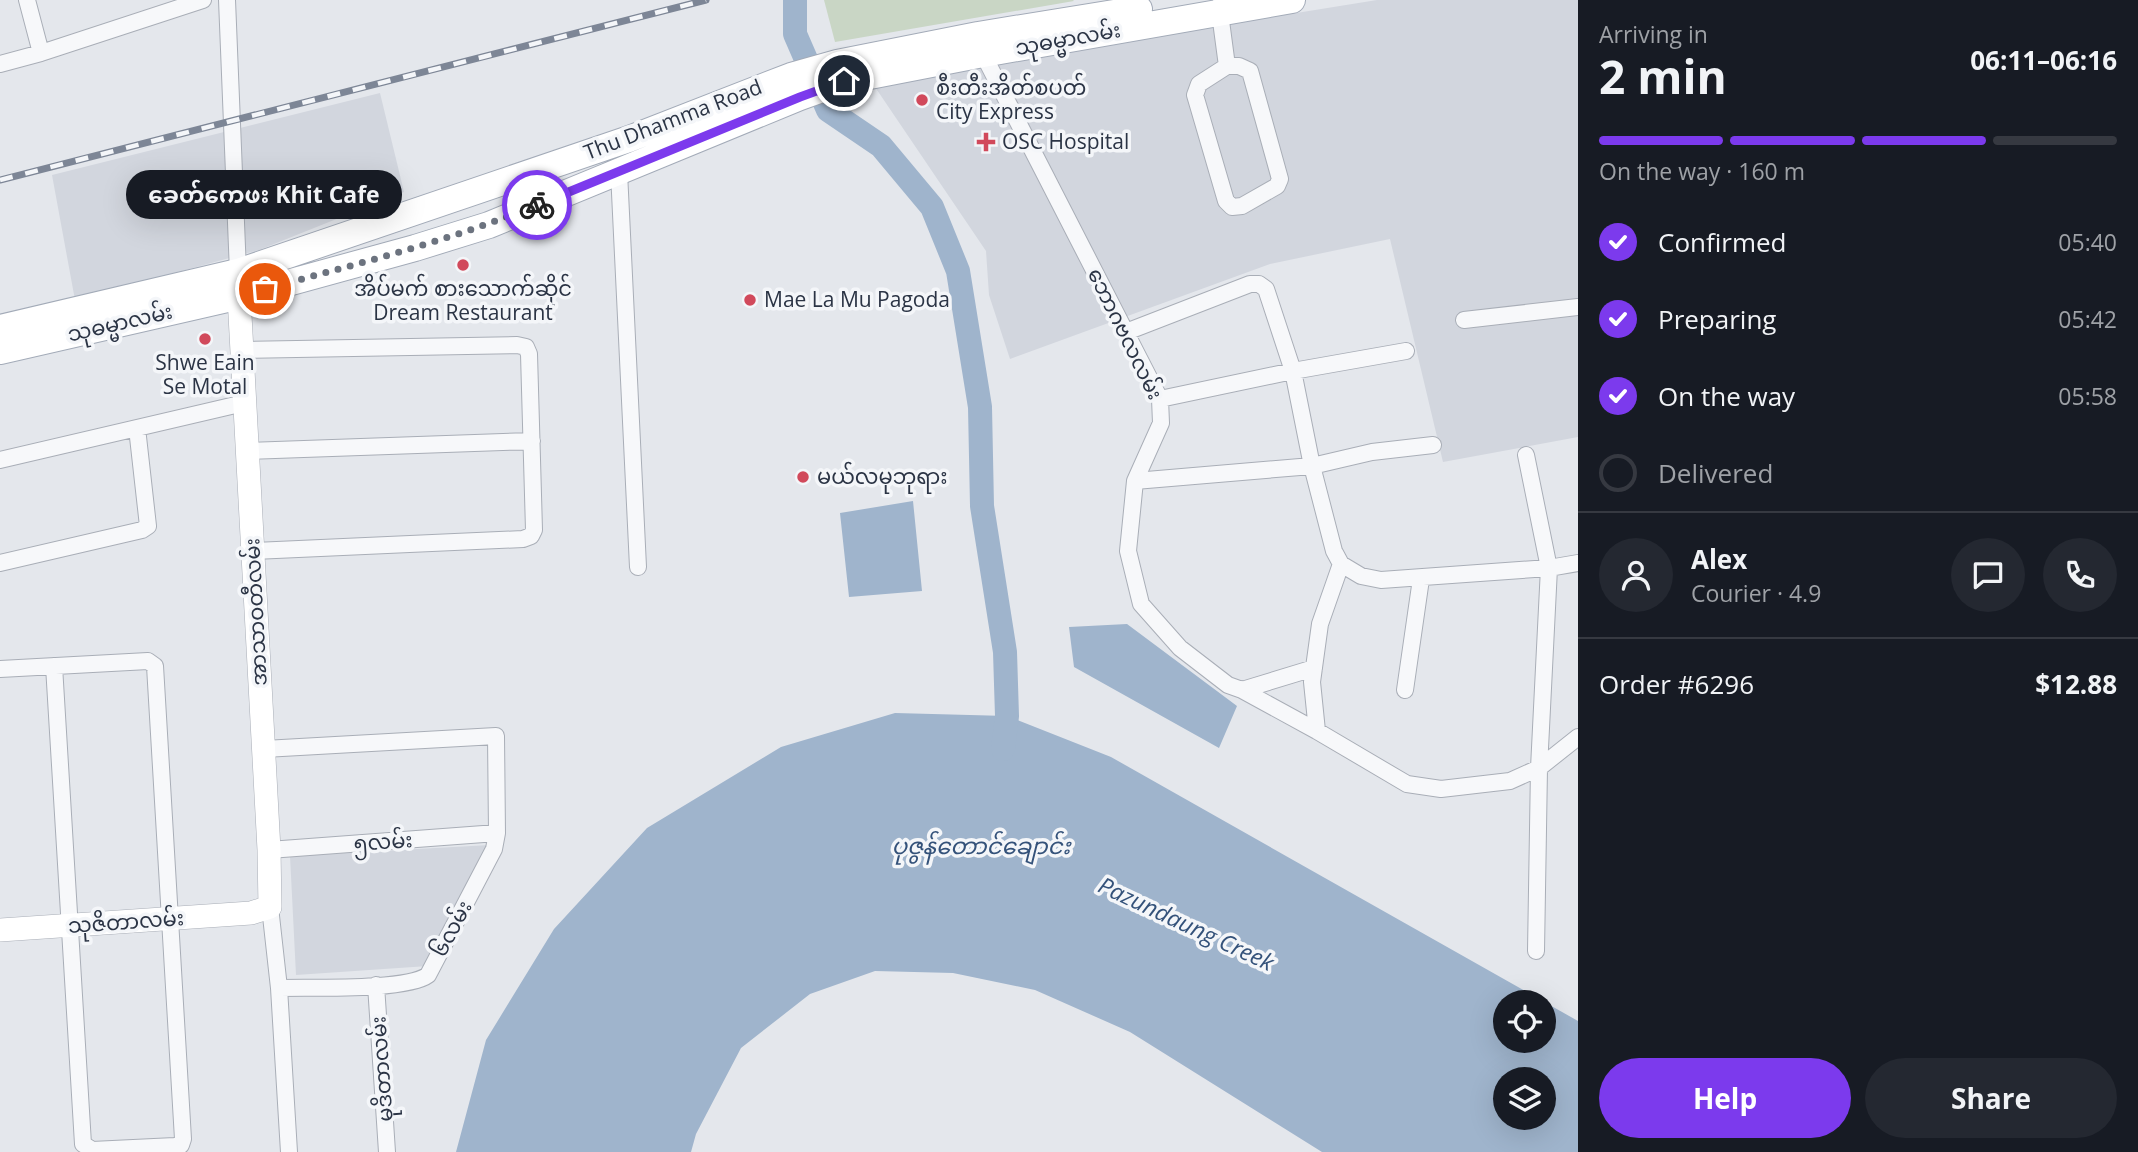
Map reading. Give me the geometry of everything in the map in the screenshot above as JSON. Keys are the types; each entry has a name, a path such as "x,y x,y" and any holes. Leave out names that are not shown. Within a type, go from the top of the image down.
{"main road":[{"name":"သုဓမ္မာလမ်း","path":"1105,24 1192,0"},
{"name":"သုဓမ္မာလမ်း","path":"795,86 840,72 980,44 1219,6 1292,0"},
{"name":"Thu Dhamma Road","path":"239,284 629,139 795,86"},
{"name":"Thu Dhamma Road","path":"239,284 415,248 476,229 619,172 795,86"},
{"name":"သုဓမ္မာလမ်း","path":"0,328 239,284"},
{"name":"သုဓမ္မာလမ်း","path":"0,351 239,284"},
{"name":"အာသာဝတီလမ်း","path":"239,284 269,850 260,910"},
{"name":"သုဇိတာလမ်း","path":"0,930 260,910"}],"street":[{"path":"27,0 41,53"},
{"path":"0,65 203,0"},
{"path":"227,0 239,284"},
{"path":"1219,6 1227,66"},
{"name":"ဘောဂဗလလမ်း","path":"980,44 1160,398 1161,423 1135,481 1128,551 1141,604 1180,648 1228,685 1317,731 1407,784 1441,789 1510,781 1539,768 1578,737"},
{"path":"1239,65 1250,71 1280,179 1277,186 1242,206 1232,207 1226,201 1195,96 1199,84 1227,66 1239,65"},
{"path":"619,172 638,567"},
{"path":"1126,332 1250,284 1259,284 1266,289 1293,371 1312,466 1334,551 1341,564 1361,576 1421,579 1578,563"},
{"path":"1464,320 1578,307"},
{"path":"242,351 517,345 526,347 529,354 534,530 531,536 523,539 252,551"},
{"path":"1160,398 1406,351"},
{"path":"0,460 244,403"},
{"path":"0,564 142,530 148,526 137,428"},
{"path":"247,451 532,441"},
{"path":"1135,481 1312,466 1372,452 1433,444"},
{"path":"1526,455 1549,568 1539,768 1536,951"},
{"path":"1317,731 1312,682 1320,624 1341,564"},
{"path":"1405,690 1421,579"},
{"path":"0,669 54,666 148,662 155,666 181,1145 92,1150 83,1144 54,666"},
{"path":"1242,690 1314,668"},
{"name":"၆လမ်း","path":"264,749 496,736 497,833 494,849 428,975 402,984 279,988"},
{"name":"၅လမ်း","path":"269,850 497,833"},
{"path":"260,910 279,988 289,1152"},
{"name":"မုဒိတာလမ်း","path":"376,985 387,1152"}],"shaded area":[{"path":"1377,0 1578,0 1578,437 1443,462 1390,239 1270,264 1010,359 989,295 986,251 875,87 1009,59"},
{"path":"380,93 404,192 259,250 75,300 52,175"},
{"path":"490,845 428,966 296,975 290,856"}],"green space":[{"path":"824,0 1073,0 1074,1 835,42"}],"water":[{"path":"913,501 922,591 849,597 840,513"},
{"path":"1127,624 1237,706 1219,748 1074,667 1069,627"},
{"name":"ပုဇွန်တောင်ချောင်း","path":"895,713 1007,716 1111,757 1523,990 1493,990 1493,1053 1556,1053 1556,1009 1578,1021 1578,1152 1322,1152 1130,1032 1035,990 953,973 875,971 810,994 741,1048 696,1134 691,1152 456,1152 486,1040 554,929 647,828 781,747"}],"waterway":[{"path":"795,0 795,34 828,110 881,146 932,207 958,271 980,407 982,506 1005,652 1007,716 1003,749"}],"railway":[{"path":"0,180 706,0"}],"way so far":[{"path":"265,289 415,248 489,225 537,205"}],"place":[{"name":"စီးတီးအိတ်စပတ် City Express","path":"922,100"},
{"name":"OSC Hospital","path":"986,142"},
{"name":"အိပ်မက် စားသောက်ဆိုင် Dream Restaurant","path":"463,265"},
{"name":"ခေတ်ကေဖး Khit Cafe","path":"265,289"},
{"name":"Mae La Mu Pagoda","path":"750,300"},
{"name":"Shwe Eain Se Motal","path":"205,339"},
{"name":"မယ်လမုဘုရား","path":"803,477"}],"route":[{"path":"537,205 844,81"}],"water label":[{"name":"Pazundaung Creek","path":"1186,924"}]}
